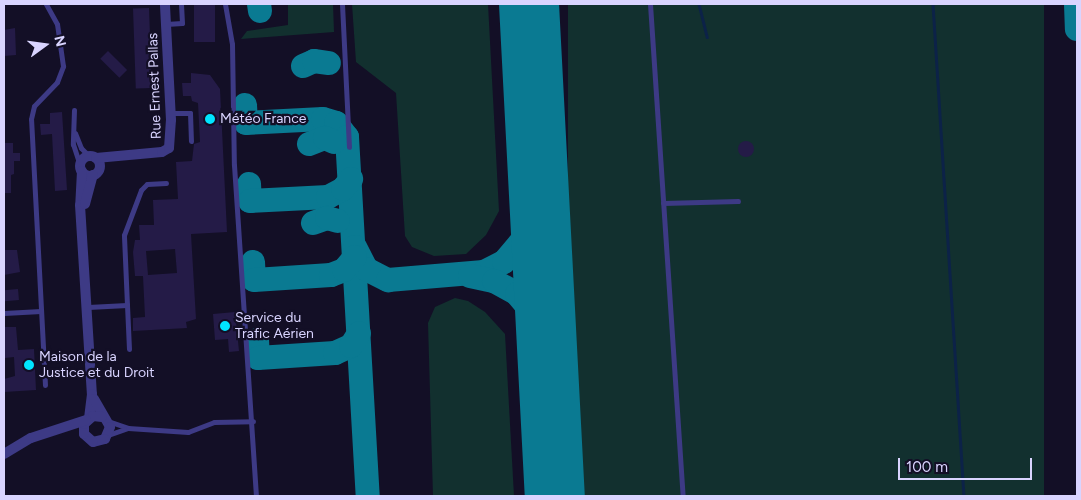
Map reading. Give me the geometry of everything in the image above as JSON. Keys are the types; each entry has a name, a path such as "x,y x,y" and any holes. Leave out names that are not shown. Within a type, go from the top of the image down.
{"street":[{"name":"Rue Ernest Pallas","path":"92,157 167,150 172,138 165,4"},
{"name":"Rue Ernest Pallas","path":"96,172 122,155"},
{"path":"84,434 92,394 81,168 92,157"},
{"path":"83,215 96,172 92,157"},
{"path":"81,168 96,172"},
{"path":"63,430 84,434 97,442 108,435 104,419 92,394"},
{"path":"4,441 8,451 31,438 63,430 88,419 104,419"}],"lane":[{"path":"45,384 31,119 34,106 57,82 63,66 57,24 46,4"},
{"path":"166,24 182,22 181,4"},
{"path":"225,4 232,44 234,165 253,421 256,496"},
{"path":"342,4 349,147"},
{"path":"650,4 683,496"},
{"path":"74,110 75,155 81,168"},
{"path":"171,113 190,112 191,141"},
{"path":"75,133 81,148 92,157"},
{"path":"129,349 124,235 141,190 147,184 166,183"},
{"path":"663,203 738,201"},
{"path":"88,307 126,305"},
{"path":"4,313 41,311"},
{"path":"104,419 128,428 188,432 214,422 253,421"},
{"path":"108,435 128,428"}],"green space":[{"path":"288,4 333,4 334,32 241,39 247,31 288,25"},
{"path":"352,4 488,4 499,211 486,235 466,254 434,256 412,247 405,236 396,93 356,62"},
{"path":"568,4 1044,4 1044,496 568,496"},
{"path":"455,298 468,301 485,312 505,334 514,496 433,496 428,323 435,307"}],"building":[{"path":"194,4 215,4 215,42 194,42"},
{"path":"149,8 152,88 136,89 133,9"},
{"path":"15,28 16,55 4,56 4,30"},
{"path":"108,51 127,70 119,78 100,59"},
{"path":"191,73 210,75 220,89 227,232 191,234 196,319 186,322 187,328 133,331 133,318 145,317 143,276 135,276 133,252 135,240 140,240 139,225 154,225 153,200 178,199 176,162 192,161 194,144 200,142 198,103 192,101 191,96 183,96 182,83 191,83","holes":["175,249 177,273 148,275 146,251"]},
{"path":"62,112 67,190 55,191 52,134 41,135 40,124 50,124 50,113"},
{"path":"746,141 752,143 754,149 752,155 746,157 740,155 738,149 740,143"},
{"path":"4,143 13,143 13,153 20,153 20,161 14,161 14,174 11,175 11,193 4,193"},
{"path":"4,250 17,250 20,272 4,275"},
{"path":"18,289 19,300 5,301 4,290"},
{"name":"Service du Trafic Aérien","path":"235,312 239,351 229,352 228,339 215,340 213,314"},
{"path":"4,327 16,327 18,350 34,349 36,390 4,392 4,379 15,376 14,357 5,358"}],"waterway":[{"path":"699,4 707,37"},
{"path":"933,4 964,496"}],"taxiway":[{"path":"259,4 260,11"},
{"path":"1076,4 1077,29"},
{"path":"303,66 314,61 329,63"},
{"path":"245,105 246,123 323,119 336,123 347,137 368,496"},
{"path":"309,144 325,138 334,142"},
{"path":"249,184 250,201 328,197 343,189 351,179"},
{"path":"355,247 366,269 388,280 484,272 504,262 527,235 536,214 540,190"},
{"path":"313,223 327,218 338,221"},
{"path":"253,262 254,280 331,275 344,270 355,257"},
{"path":"470,276 494,281 517,294 537,318 546,346"},
{"path":"257,340 258,358 335,353 351,346 359,333"}],"runway":[{"path":"529,4 555,496"}],"place":[{"name":"Météo France","path":"210,119"},
{"name":"Service du Trafic Aérien","path":"225,326"},
{"name":"Maison de la Justice et du Droit","path":"29,365"}]}
